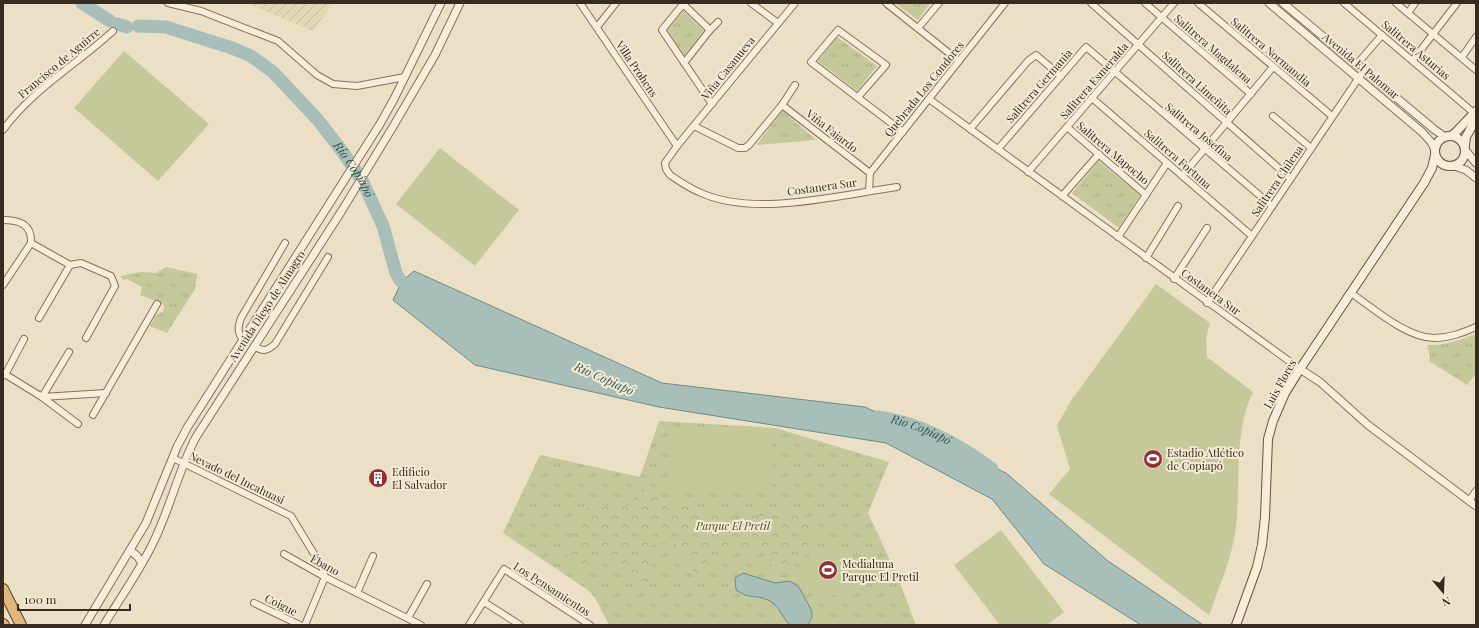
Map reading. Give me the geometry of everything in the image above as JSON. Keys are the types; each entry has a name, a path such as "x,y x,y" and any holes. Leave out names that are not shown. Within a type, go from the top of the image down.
{"highway":[{"path":"3,589 21,625"}],"main road":[{"path":"1475,114 1466,137 1466,148 1463,161 1451,166 1440,163 1435,152 1439,141 1456,132 1475,114"},
{"path":"1448,136 1458,138 1466,148"},
{"name":"Luis Flores","path":"1236,625 1257,566 1262,545 1266,517 1268,439 1273,421 1285,393 1300,369 1424,183 1432,168 1435,152"},
{"name":"Luis Flores","path":"1424,183 1436,171 1451,166"}],"street":[{"path":"168,3 201,11 278,41 317,75 333,84 357,86 405,77"},
{"name":"Avenida Diego de Almagro","path":"85,625 146,523 187,428 394,100 441,3"},
{"name":"Avenida Diego de Almagro","path":"104,625 142,563 158,532 184,464 198,433 341,212 376,155 432,60 460,3"},
{"name":"Villa Prohens","path":"580,3 677,146"},
{"path":"597,28 616,3"},
{"path":"710,30 683,3 662,30 712,104"},
{"path":"751,3 778,23"},
{"name":"Viña Casanueva","path":"677,146 795,3"},
{"path":"886,3 960,61"},
{"path":"918,28 939,3"},
{"name":"Quebrada Los Condores","path":"870,173 1005,3"},
{"name":"Salitrera Limeñita","path":"1091,3 1290,178"},
{"name":"Salitrera Magdalena","path":"1144,3 1251,94"},
{"name":"Salitrera Esmeralda","path":"1028,172 1174,3"},
{"name":"Salitrera Normandia","path":"1198,3 1332,116"},
{"name":"Avenida El Palomar","path":"1269,3 1427,136 1435,152"},
{"name":"Avenida El Palomar","path":"1283,3 1435,130 1448,136"},
{"name":"Salitrera Asturias","path":"1344,3 1475,114"},
{"path":"1396,3 1476,70"},
{"path":"1408,13 1415,3"},
{"path":"1413,60 1457,3"},
{"path":"684,63 718,22"},
{"path":"858,97 886,65 838,30 811,62 903,132"},
{"name":"Francisco de Aguirre","path":"3,130 22,107 36,94 113,31"},
{"path":"1357,64 1382,35"},
{"path":"1462,57 1476,37"},
{"name":"Salitrera Germania","path":"998,149 1086,47 1114,72"},
{"path":"970,129 1028,61 1036,55 1061,76"},
{"path":"1182,176 1273,67"},
{"name":"Salitrera Chilena","path":"1207,303 1364,70"},
{"name":"Salitrera Josefina","path":"1114,72 1272,206"},
{"path":"694,126 738,148 745,148 782,105 795,85"},
{"name":"Salitrera Fortuna","path":"1092,98 1252,236"},
{"name":"Costanera Sur","path":"929,99 1207,303 1320,382 1368,425 1476,506"},
{"name":"Viña Fajardo","path":"782,105 870,173"},
{"path":"1273,116 1311,148"},
{"name":"Salitrera Mapocho","path":"1067,127 1146,195"},
{"name":"Costanera Sur","path":"677,146 665,163 667,172 699,193 720,199 765,204 801,203 896,187"},
{"path":"1466,148 1476,163"},
{"path":"1062,196 1099,154"},
{"path":"1118,237 1167,163"},
{"path":"1451,166 1462,168 1476,178"},
{"path":"869,191 870,173"},
{"path":"1146,258 1178,206"},
{"path":"3,220 15,220 24,224 29,232 31,243 3,285"},
{"path":"1174,279 1207,228"},
{"path":"31,243 70,265 81,263 111,276 115,286 86,338"},
{"path":"285,243 240,318 238,329 239,334 243,340 261,351 268,350 274,344 328,257"},
{"path":"39,318 70,265"},
{"path":"1351,293 1404,330 1420,336 1433,338 1450,336 1476,328"},
{"path":"93,415 157,304"},
{"path":"24,339 4,374 42,398 78,424"},
{"path":"42,398 69,352"},
{"path":"42,398 106,394"},
{"name":"Nevado del Incahuasi","path":"173,458 291,516 322,567 324,577"},
{"path":"1469,501 1476,491"},
{"path":"130,550 138,556 142,563"},
{"name":"Ébano","path":"284,554 324,577 421,625"},
{"path":"357,593 373,556"},
{"name":"Los Pensamientos","path":"484,602 504,569 590,625"},
{"path":"305,625 324,577"},
{"path":"408,618 427,584"},
{"path":"469,625 484,602 520,625"},
{"name":"Coigue","path":"254,603 300,625"}],"shaded area":[{"path":"246,3 333,3 313,31"}],"green space":[{"path":"895,3 930,3 918,20"},
{"path":"683,11 704,31 684,56 667,30"},
{"path":"837,37 877,66 857,91 818,61"},
{"path":"124,51 209,124 158,181 74,108"},
{"path":"782,110 816,140 757,145"},
{"path":"440,148 519,210 475,266 396,204"},
{"path":"1099,161 1140,195 1119,228 1072,193"},
{"path":"166,267 197,274 195,289 167,333 150,326 155,316 163,311 163,304 140,295 142,287 127,279 123,280 120,276 141,272 156,273"},
{"name":"Estadio Atlético de Copiapó","path":"1156,284 1210,323 1206,338 1207,357 1253,392 1247,408 1240,441 1236,528 1232,550 1209,615 1049,494 1070,469 1057,426 1070,402"},
{"path":"1476,334 1476,374 1467,385 1429,361 1430,357 1427,345 1446,344"},
{"name":"Parque El Pretil","path":"659,421 775,428 889,462 868,513 896,573 916,625 609,625 595,598 588,590 503,533 540,455 640,477"},
{"path":"670,426 773,431 770,493 667,489"},
{"path":"642,488 653,497 691,508 750,516 786,513 803,517 811,525 812,537 791,568 773,570 768,548 736,549 718,559 711,570 701,578 695,574 690,560 681,554 675,542 646,546 645,554 654,578 651,584 631,576 620,568 615,557 596,559 583,572 573,568 568,556 570,544 578,523 584,518 585,509 600,504 614,509 631,505 637,491"},
{"path":"1001,530 1064,612 1047,625 1000,625 954,565"},
{"name":"Medialuna Parque El Pretil","path":"828,546 837,548 846,553 851,562 853,571 851,580 846,589 837,594 828,596 819,594 810,589 805,580 803,571 805,562 810,553 819,548"}],"water":[{"path":"414,271 662,383 865,407 1006,473 1108,561 1203,625 1141,625 1044,564 992,499 886,443 659,407 475,365 393,300 402,281"},
{"path":"743,573 775,583 789,581 795,584 800,589 812,611 812,617 808,625 790,625 772,602 763,598 745,595 736,590 735,578"}],"waterway":[{"name":"Río Copiapó","path":"82,3 110,21"},
{"name":"Río Copiapó","path":"117,24 127,27"},
{"name":"Río Copiapó","path":"138,26 166,27 232,48 251,56 273,72 318,120 362,180 383,226 396,273 400,280 415,293"},
{"name":"Río Copiapó","path":"878,417 923,429 967,451 992,469"}],"place":[{"name":"Estadio Atlético de Copiapó","path":"1153,459"},
{"name":"Edificio El Salvador","path":"378,478"},
{"name":"Medialuna Parque El Pretil","path":"828,570"}]}
